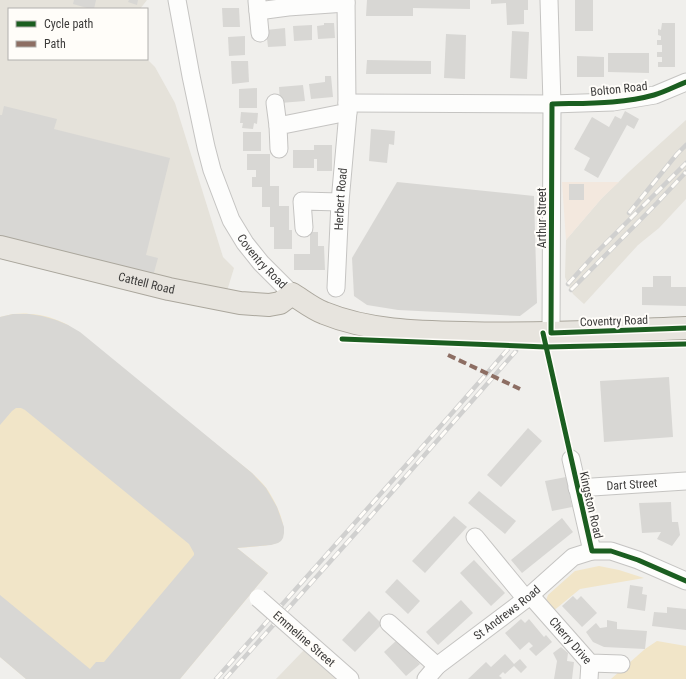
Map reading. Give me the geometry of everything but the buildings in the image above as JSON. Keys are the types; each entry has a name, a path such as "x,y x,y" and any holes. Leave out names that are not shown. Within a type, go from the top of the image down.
{"main road":[{"name":"Cattell Road","path":"0,247 169,289 240,303 268,305 280,303 292,294"},
{"name":"Coventry Road","path":"292,294 323,313 360,325 398,330 508,334 686,328"}],"street":[{"name":"Coventry Road","path":"177,0 190,76 206,147 212,170 231,220 244,243 261,263 292,294"},
{"name":"Arthur Street","path":"549,0 552,104 551,333"},
{"name":"Herbert Road","path":"258,6 288,7 346,1 347,108 340,202 336,288"},
{"path":"258,6 260,33"},
{"name":"Bolton Road","path":"347,108 613,102 655,95 686,82"},
{"path":"275,103 279,149"},
{"path":"278,126 347,108"},
{"path":"304,228 302,201 340,202"},
{"name":"Kingston Road","path":"571,459 592,551 612,551 638,560 686,581"},
{"name":"Dart Street","path":"577,488 686,481"},
{"name":"Cherry Drive","path":"475,537 528,597 589,671 621,664"},
{"name":"St Andrews Road","path":"426,679 437,666 528,597 573,558 592,551"},
{"name":"Emmeline Street","path":"258,598 350,679"},
{"path":"389,623 437,666"}],"shaded area":[{"path":"0,0 147,0 141,8 8,8 8,60 148,60 155,67 175,103 223,257 234,268 227,291 153,276 0,237"},
{"path":"686,120 686,199 659,228 638,245 584,304 573,294 565,277 566,240 602,198"},
{"path":"562,182 619,182 602,198 566,240"},
{"path":"13,314 44,316 68,325 252,473 270,494 277,508 283,523 284,531 283,537 279,542 237,548 268,573 180,679 26,679 0,657 0,317"},
{"path":"599,566 619,570 644,578 580,589 552,612 545,603 548,595 575,571"},
{"path":"657,641 686,646 686,679 611,679 645,649"},
{"path":"304,650 338,679 276,679"}],"railway":[{"path":"629,213 686,145"},
{"path":"568,284 596,253 686,163"},
{"path":"571,290 686,172"},
{"path":"216,679 508,349"},
{"path":"225,679 516,351"}],"marked path":[{"path":"448,355 520,389"}],"cycle path":[{"path":"686,82 658,94 642,98 604,102 552,104 551,333 686,328"},
{"path":"543,333 592,551 611,551 638,560 686,581"},
{"path":"342,339 546,347 686,344"}]}
